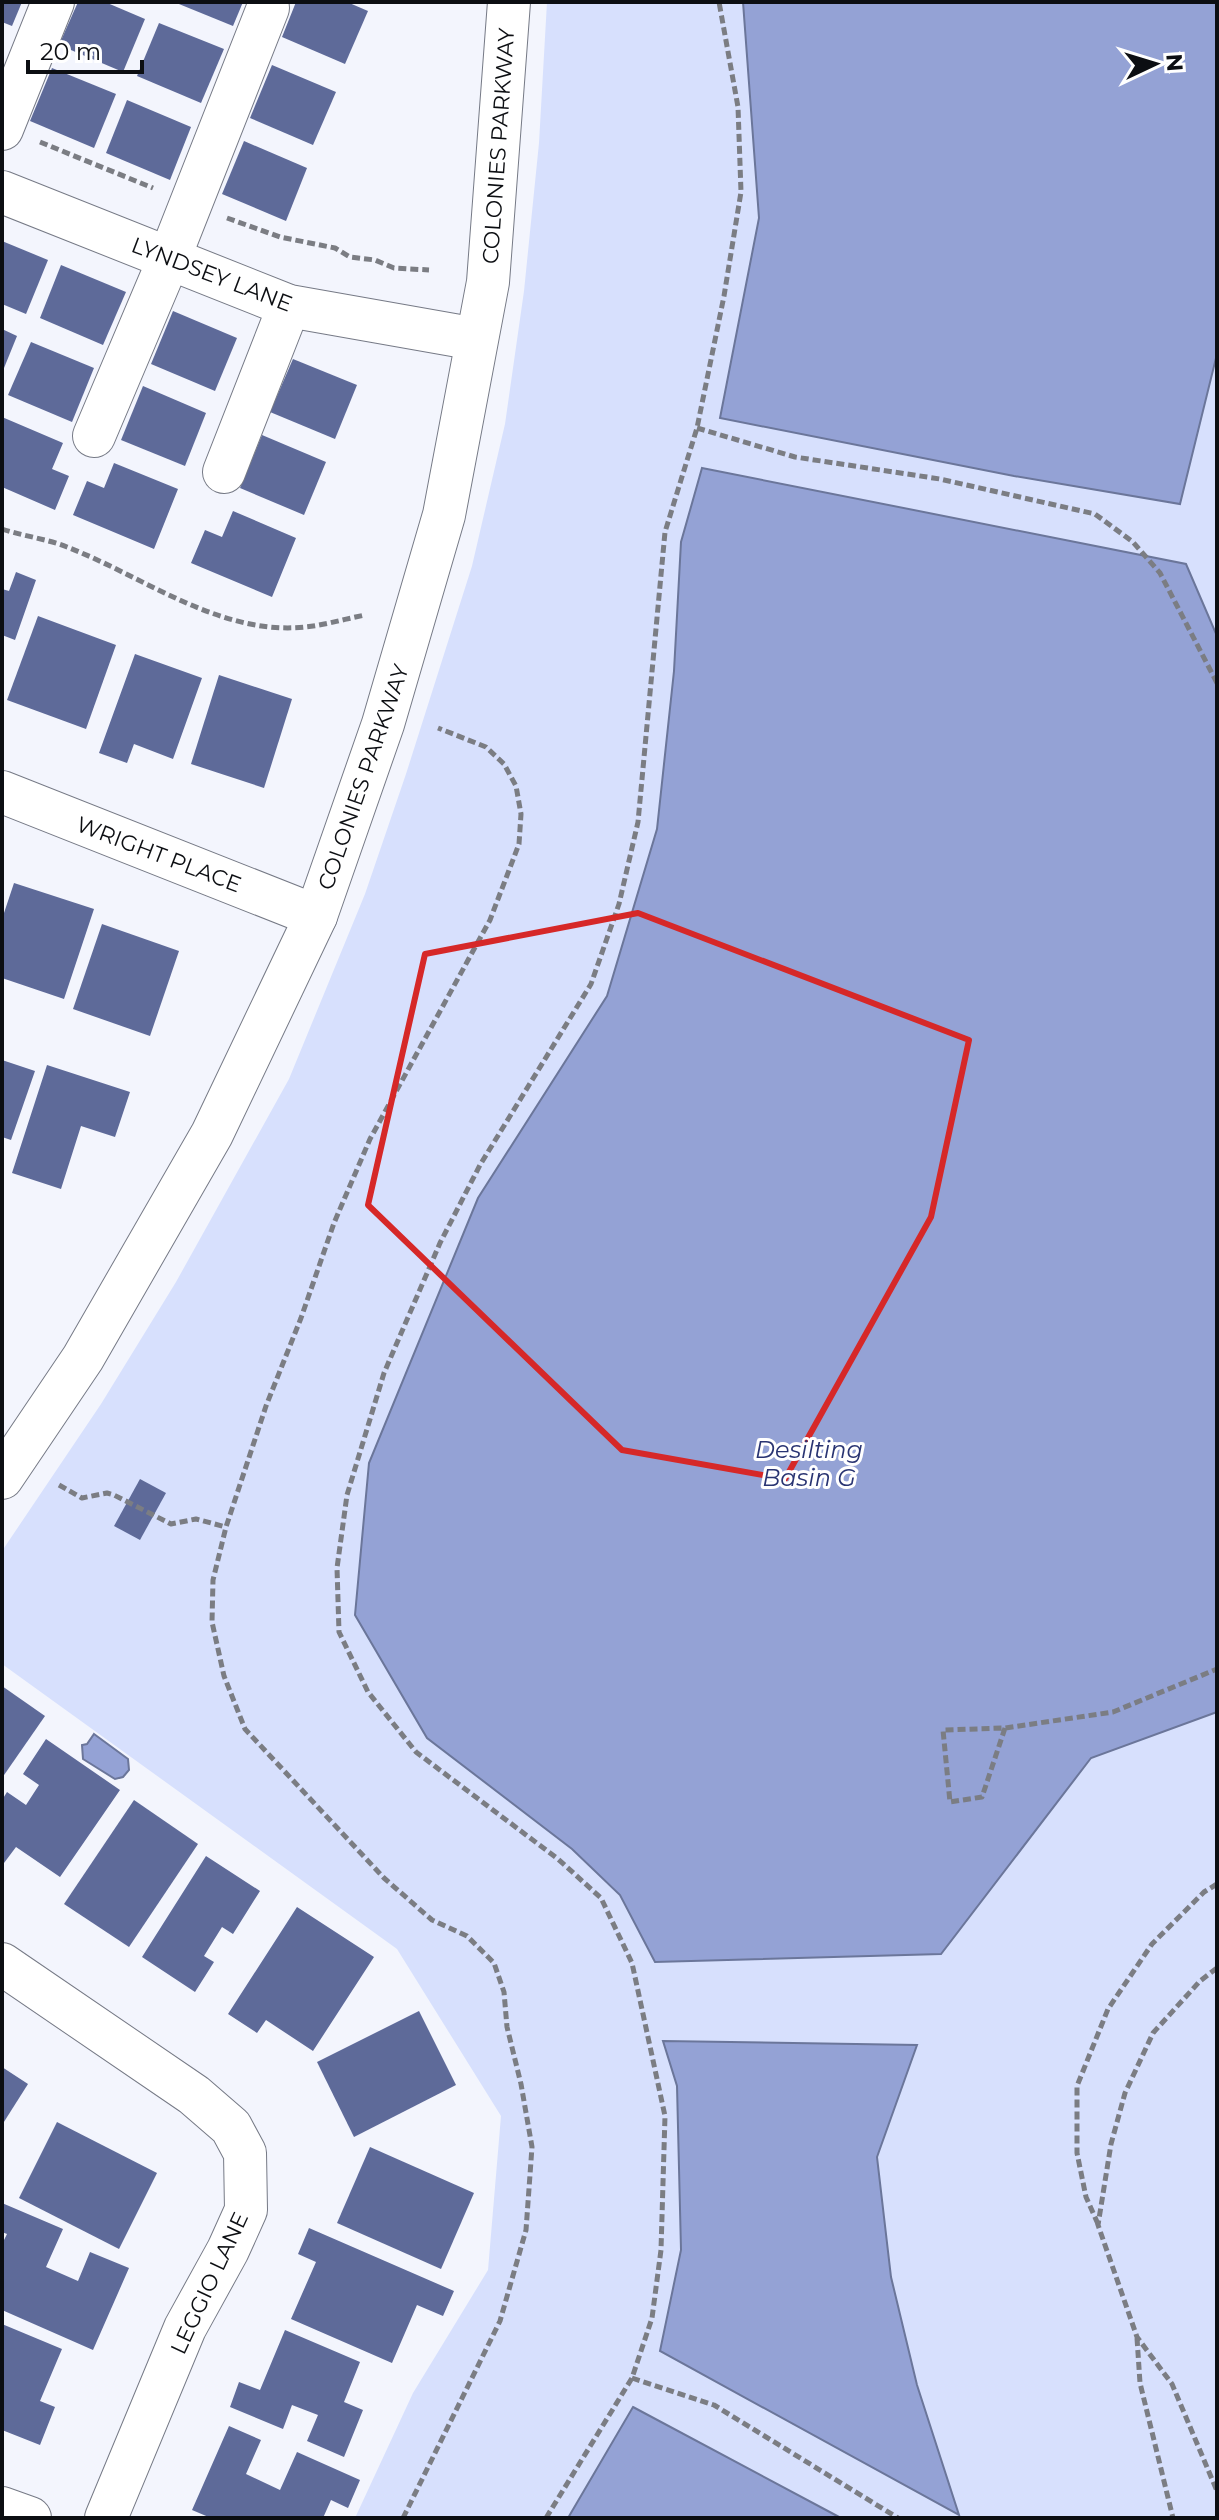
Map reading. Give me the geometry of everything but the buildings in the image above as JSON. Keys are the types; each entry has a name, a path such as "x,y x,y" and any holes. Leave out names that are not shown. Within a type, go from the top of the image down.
{"street":[{"path":"20,135 53,2"},
{"name":"COLONIES PARKWAY","path":"2,1478 83,1358 212,1134 316,916 388,709 444,515 488,282 509,2"},
{"path":"94,436 169,259 268,8"},
{"name":"LYNDSEY LANE","path":"2,192 289,306 476,339"},
{"path":"224,472 289,306"},
{"name":"WRIGHT PLACE","path":"2,792 316,916"},
{"name":"LEGGIO LANE","path":"2,1964 194,2095 231,2127 245,2153 246,2210 185,2328 106,2518"},
{"path":"2,2508 30,2518"}],"path":[{"path":"546,2518 632,2378 652,2318 661,2250 665,2116 632,1963 601,1898 558,1859 416,1752 368,1692 339,1632 337,1568 347,1495 384,1373 440,1243 480,1165 591,984 619,904 638,822 665,532 697,428 741,192 738,107 719,2"},
{"path":"20,135 165,193"},
{"path":"216,214 280,237 335,248 350,257 375,260 394,268 429,270"},
{"path":"697,428 795,457 940,479 1095,514 1133,542 1160,573 1217,683"},
{"path":"2,529 65,546 183,602 228,618 303,628 365,615"},
{"path":"403,2518 500,2321 526,2230 532,2147 507,2027 504,1992 494,1963 467,1936 432,1920 384,1878 245,1729 224,1676 212,1622 213,1580 226,1527 266,1406 334,1223 370,1139 490,920 519,844 521,814 516,786 504,764 486,747 438,728"},
{"path":"59,1485 82,1498 107,1493 114,1495 171,1524 196,1519 226,1527"},
{"path":"1005,1728 982,1797 950,1802 943,1730 1005,1728 1113,1712 1217,1669"},
{"path":"1173,2518 1140,2383 1137,2337 1086,2197 1077,2153 1077,2086 1108,2009 1152,1944 1204,1892 1217,1884"},
{"path":"1098,2225 1111,2144 1125,2093 1153,2033 1200,1981 1217,1968"},
{"path":"1137,2337 1172,2384 1217,2491"},
{"path":"632,2378 714,2405 898,2518"}],"highlighted area":[{"path":"638,913 969,1040 931,1217 785,1479 622,1450 368,1205 425,954"}],"shaded area":[{"path":"547,2 1217,2 1217,2518 355,2518 413,2393 488,2270 501,2116 397,1949 2,1664 2,1551 101,1404 176,1282 289,1079 365,894 406,774 472,566 505,424 524,291 539,143"}],"water":[{"path":"743,2 1217,2 1217,354 1180,504 1014,476 720,418 759,218"},
{"name":"Desilting Basin G","path":"702,468 1186,564 1217,636 1217,1712 1091,1758 941,1954 655,1962 620,1895 572,1849 427,1738 355,1615 369,1463 478,1198 607,996 657,829 674,671 681,542"},
{"path":"94,1734 128,1759 129,1770 123,1777 115,1779 83,1759 82,1745 87,1744"},
{"path":"663,2041 917,2045 877,2157 891,2277 917,2385 959,2515 660,2351 681,2250 677,2086"},
{"path":"633,2407 841,2518 568,2518"}]}
